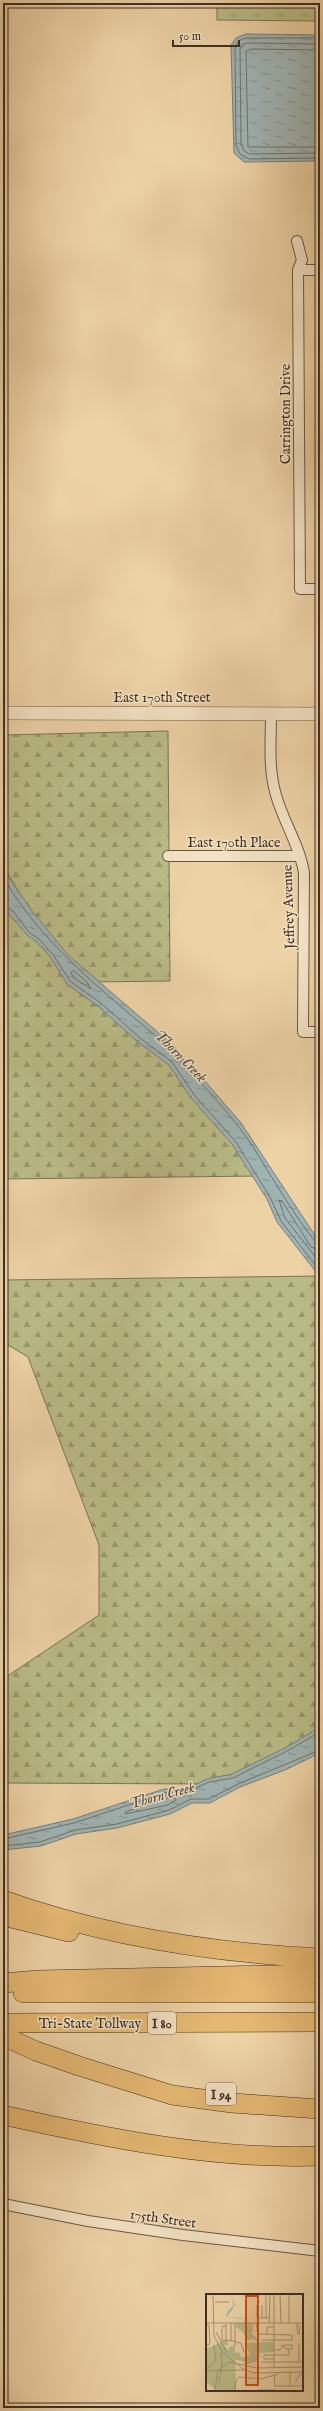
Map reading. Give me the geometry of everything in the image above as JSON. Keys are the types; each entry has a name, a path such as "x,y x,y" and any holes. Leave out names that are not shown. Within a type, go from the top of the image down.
{"highway":[{"path":"3,1900 28,1909 134,1936 223,1950 320,1958"},
{"path":"3,1916 77,1934 134,1936"},
{"path":"3,1983 38,1980 320,1974"},
{"name":"I 80","path":"3,1993 320,1993"},
{"name":"Tri-State Tollway","path":"3,2023 320,2022"},
{"name":"I 94","path":"3,2036 36,2051 123,2079 227,2095 320,2098"},
{"path":"123,2079 172,2095 232,2103 320,2109"},
{"path":"4,2115 201,2151 258,2155 320,2156"}],"street":[{"name":"Carrington Drive","path":"297,241 302,260 298,270 300,589 320,589"},
{"path":"298,270 320,270"},
{"name":"East 170th Street","path":"3,713 320,714"},
{"name":"Jeffrey Avenue","path":"271,714 271,767 275,793 300,856 304,873 303,1032 320,1032"},
{"name":"East 170th Place","path":"168,856 300,856"},
{"name":"175th Street","path":"3,2204 88,2221 320,2251"}],"green space":[{"path":"217,3 320,3 320,21 217,20"},
{"path":"168,731 170,981 92,982 25,908 17,889 3,865 3,735"},
{"path":"3,907 68,973 135,1029 232,1130 260,1176 3,1179"},
{"path":"320,1276 320,1732 277,1756 209,1784 3,1783 3,1679 99,1615 99,1545 28,1357 3,1342 3,1280"}],"water":[{"path":"246,34 320,35 320,161 244,162 234,153 231,45 236,38"},
{"name":"Thorn Creek","path":"3,869 32,911 68,955 175,1047 186,1063 204,1080 241,1123 320,1243 320,1277 277,1222 267,1199 232,1144 191,1098 169,1065 138,1042 99,1007 67,984 51,958 37,942 27,935 3,907"},
{"name":"Thorn Creek","path":"320,1727 320,1753 285,1770 240,1787 210,1803 192,1803 170,1814 117,1828 76,1834 41,1846 3,1850 3,1835 73,1819 164,1789 186,1789 207,1779 232,1774 287,1747"}]}
